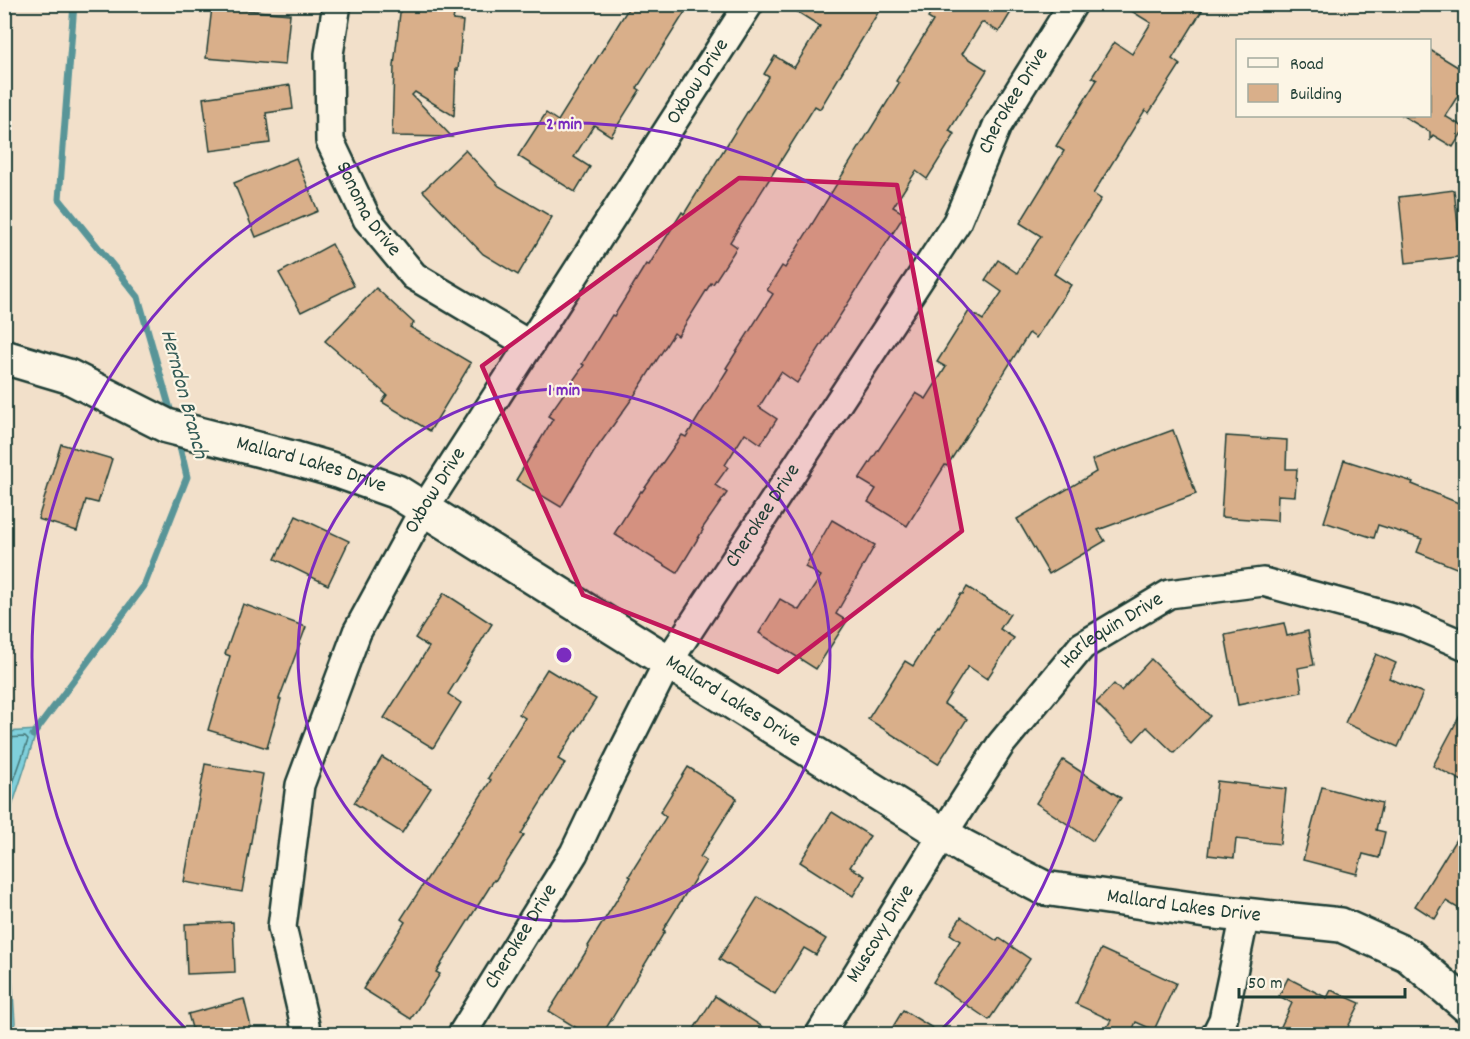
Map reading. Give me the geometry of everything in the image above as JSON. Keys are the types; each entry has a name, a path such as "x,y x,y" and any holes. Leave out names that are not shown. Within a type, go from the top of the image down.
{"street":[{"name":"Sonoma Drive","path":"337,4 329,54 330,141 367,219 414,276 530,345"},
{"name":"Oxbow Drive","path":"307,1035 282,927 300,785 357,632 424,509 749,4"},
{"name":"Cherokee Drive","path":"462,1035 574,854 668,662 957,222 997,126 1073,4"},
{"name":"Mallard Lakes Drive","path":"4,357 68,376 167,426 296,459 397,492 964,847 1044,888 1194,910 1341,925 1408,955 1466,1005"},
{"name":"Harlequin Drive","path":"944,834 1001,744 1082,646 1169,594 1263,582 1407,621 1466,646"},
{"name":"Muscovy Drive","path":"820,1035 944,834"},
{"path":"1216,1035 1223,1020 1245,915"}],"highlighted area":[{"path":"739,178 897,185 962,531 778,672 583,595 482,366"}],"water":[{"path":"37,730 5,828 5,732"},
{"path":"4,856 15,1023 11,1034 4,1034"}],"building":[{"path":"401,4 456,4 453,20 463,21 458,70 456,69 454,116 415,92 412,95 452,137 392,136 394,66"},
{"path":"631,4 690,4 637,88 640,90 611,136 594,125 574,157 590,167 575,192 518,156 546,113 558,121"},
{"path":"785,4 869,4 879,11 820,109 815,106 730,242 737,247 678,336 674,333 634,396 594,452 561,507 516,480 553,419 548,416 584,365 582,364 612,315 614,316 646,264 649,265 682,212 684,214 769,77 764,74 775,56 794,68 820,26"},
{"path":"936,4 1016,4 999,32 982,22 962,54 987,70 949,131 955,134 927,179 916,171 893,207 905,214 797,383 781,372 759,407 777,419 761,444 745,433 725,465 728,467 715,485 727,493 702,529 677,573 614,534 641,491 682,435 686,437 728,369 726,368 773,294 767,290 782,266 785,268 899,83 896,81 933,21 928,18"},
{"path":"1120,4 1206,4 1172,59 1180,65 1149,113 1145,110 1093,194 1101,199 1054,274 1071,285 1036,338 1029,333 977,419 907,526 868,502 876,489 859,479 916,393 926,399 946,367 937,362 969,311 983,320 1002,292 985,280 998,260 1017,273 1041,236 1020,223 1064,151 1056,146 1097,80 1092,77 1114,42 1132,54 1151,23"},
{"path":"212,7 290,14 285,65 206,58"},
{"path":"1431,51 1466,72 1466,83 1445,116 1465,128 1453,147 1433,135 1430,141 1430,132 1405,117 1431,117"},
{"path":"290,85 293,109 266,113 270,143 210,151 203,98"},
{"path":"465,150 499,186 552,217 518,275 483,254 423,191"},
{"path":"296,158 318,211 256,237 234,183"},
{"path":"1454,190 1459,234 1466,233 1466,256 1406,263 1399,197"},
{"path":"332,244 354,286 301,312 279,273"},
{"path":"376,288 414,323 410,327 471,363 430,431 382,402 387,395 325,341"},
{"path":"1173,430 1196,494 1098,530 1105,541 1049,574 1017,519 1096,472 1092,460"},
{"path":"1226,436 1287,440 1286,469 1297,469 1295,496 1278,495 1277,521 1221,517"},
{"path":"61,444 112,459 98,503 86,500 77,531 38,519"},
{"path":"1344,460 1413,482 1412,484 1466,506 1466,572 1417,552 1422,539 1378,525 1374,538 1324,522"},
{"path":"296,516 349,541 328,585 275,559"},
{"path":"832,520 875,545 836,614 847,621 816,669 759,633 780,599 799,610 821,576 805,567"},
{"path":"967,587 1010,614 1000,629 1014,638 987,679 968,666 944,704 967,719 938,764 868,719 905,661 913,666"},
{"path":"444,593 492,624 448,694 461,703 433,748 384,718 429,647 415,638"},
{"path":"243,604 306,627 279,699 281,699 267,748 208,730 230,656 225,654"},
{"path":"1284,623 1287,636 1308,631 1314,665 1298,668 1302,692 1238,705 1225,635"},
{"path":"1376,654 1396,663 1389,678 1423,693 1398,747 1345,723"},
{"path":"1151,659 1210,716 1174,753 1147,727 1134,741 1096,703 1114,684 1121,691"},
{"path":"547,669 596,699 558,759 565,763 521,834 524,835 436,972 440,974 411,1019 363,989 405,922 401,919 491,780 488,778 525,718 519,714"},
{"path":"1466,704 1466,783 1433,766"},
{"path":"382,757 431,788 402,833 354,803"},
{"path":"1063,760 1121,798 1093,841 1036,803"},
{"path":"205,764 263,774 242,892 184,882"},
{"path":"688,767 737,798 700,857 706,861 602,1035 588,1035 549,1011 666,817 660,812"},
{"path":"1217,781 1286,789 1280,844 1236,839 1234,858 1208,855"},
{"path":"1322,787 1382,803 1376,830 1385,832 1379,858 1363,854 1357,874 1303,860"},
{"path":"832,812 870,836 850,867 865,876 853,896 800,862"},
{"path":"1466,823 1466,913 1446,901 1435,919 1415,906"},
{"path":"758,897 826,939 816,955 804,948 775,994 719,959"},
{"path":"961,917 997,941 999,938 1030,959 989,1020 933,982 960,941 950,934"},
{"path":"233,922 235,972 187,974 185,924"},
{"path":"1101,949 1176,983 1154,1030 1136,1022 1130,1035 1117,1035 1106,1029 1111,1020 1076,1004"},
{"path":"1288,978 1327,998 1331,990 1360,1003 1344,1035 1277,1035 1292,1003 1279,996"},
{"path":"715,996 775,1035 690,1035"},
{"path":"244,999 253,1035 194,1035 188,1014"},
{"path":"903,1010 944,1035 888,1035"}],"waterway":[{"name":"Herndon Branch","path":"74,4 59,199 138,297 172,416"},
{"name":"Herndon Branch","path":"33,735 144,586 187,477 178,438"}]}
